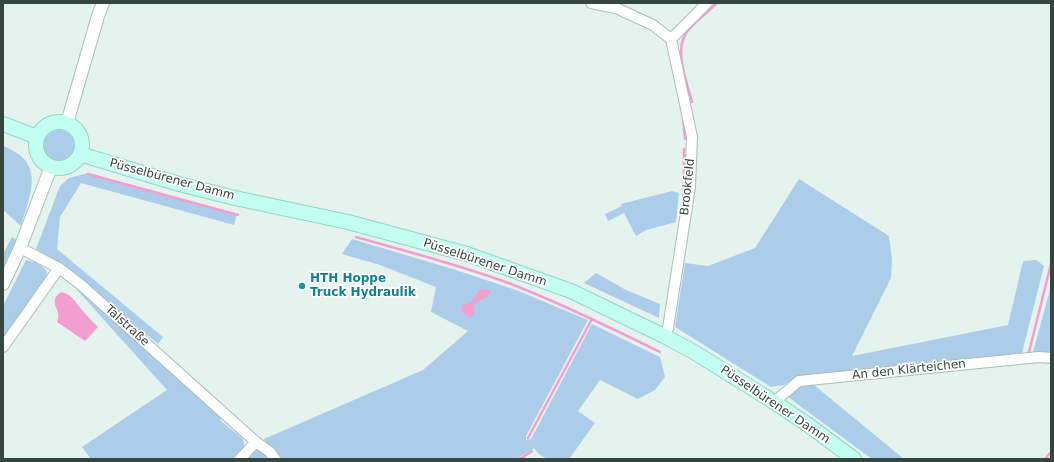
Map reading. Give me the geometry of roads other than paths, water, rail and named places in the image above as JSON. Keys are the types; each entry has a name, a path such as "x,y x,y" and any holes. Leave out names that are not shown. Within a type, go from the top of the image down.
{"main road":[{"path":"52,123 67,123 74,127 82,140 80,154 71,165 65,168 51,167 45,164 36,152 37,137 40,131 52,123"},
{"path":"3,124 37,137"},
{"name":"Püsselbürener Damm","path":"80,154 179,184 235,198 348,222 468,254 571,291 694,352 807,424 854,459"}],"street":[{"path":"67,123 103,3"},
{"path":"591,3 616,8 653,25 671,39 707,3"},
{"name":"Brookfeld","path":"664,336 668,328 690,187 692,136 671,39"},
{"path":"3,284 20,248 51,167"},
{"name":"Talstraße","path":"20,248 59,268 80,284 256,442 270,452 275,459"},
{"path":"3,347 59,268"},
{"name":"An den Klärteichen","path":"774,402 799,381 1039,357 1051,358"},
{"path":"240,459 256,442"}],"waterway":[{"path":"692,102 681,58 683,41 689,29 717,3"},
{"path":"683,118 685,139"},
{"path":"683,200 684,149"},
{"path":"88,174 238,215"},
{"path":"356,237 454,265 511,284 568,308 660,352"},
{"path":"1029,352 1051,264"},
{"path":"528,438 592,319"},
{"path":"520,459 532,451"},
{"path":"1045,459 1051,452"}],"place":[{"name":"HTH Hoppe Truck Hydraulik","path":"302,286"}]}
